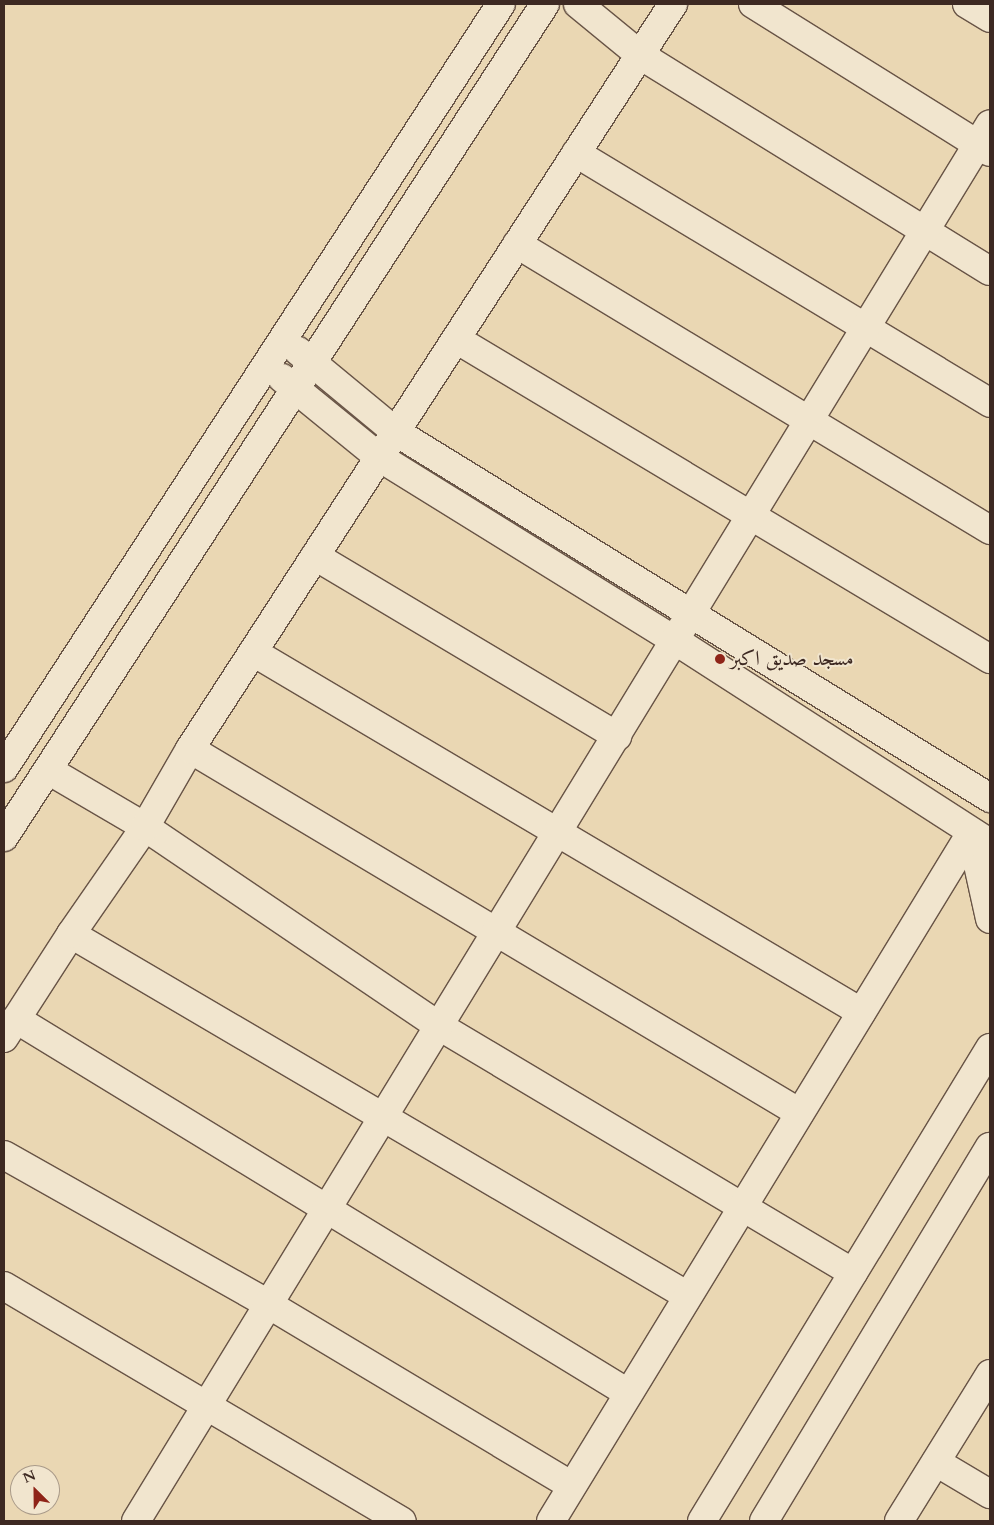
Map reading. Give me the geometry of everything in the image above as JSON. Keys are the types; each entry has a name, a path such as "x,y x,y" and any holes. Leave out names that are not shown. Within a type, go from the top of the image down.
{"street":[{"path":"4,768 501,4"},
{"path":"4,837 545,4"},
{"path":"578,4 640,55 990,271"},
{"path":"628,1394 327,1209 10,1029 71,934 145,827 190,749 673,4"},
{"path":"147,1517 206,1405 618,736 924,232 986,140 753,4"},
{"path":"967,4 990,18"},
{"path":"576,153 990,403"},
{"path":"517,244 990,530"},
{"path":"284,338 311,364 396,432 989,795"},
{"path":"456,339 990,660"},
{"path":"267,364 379,457 676,641 980,838"},
{"path":"315,556 618,736"},
{"path":"253,652 861,1012"},
{"path":"190,749 800,1113"},
{"path":"48,770 145,827 439,1026 853,1273"},
{"path":"980,838 990,919"},
{"path":"551,1521 861,1012 980,838"},
{"path":"71,934 688,1296"},
{"path":"702,1521 990,1048"},
{"path":"764,1521 990,1147"},
{"path":"4,1155 268,1304 572,1486"},
{"path":"4,1286 402,1521"},
{"path":"899,1521 990,1374"},
{"path":"936,1462 990,1494"}],"place":[{"name":"مسجد صدیق اکبر","path":"720,659"}]}
